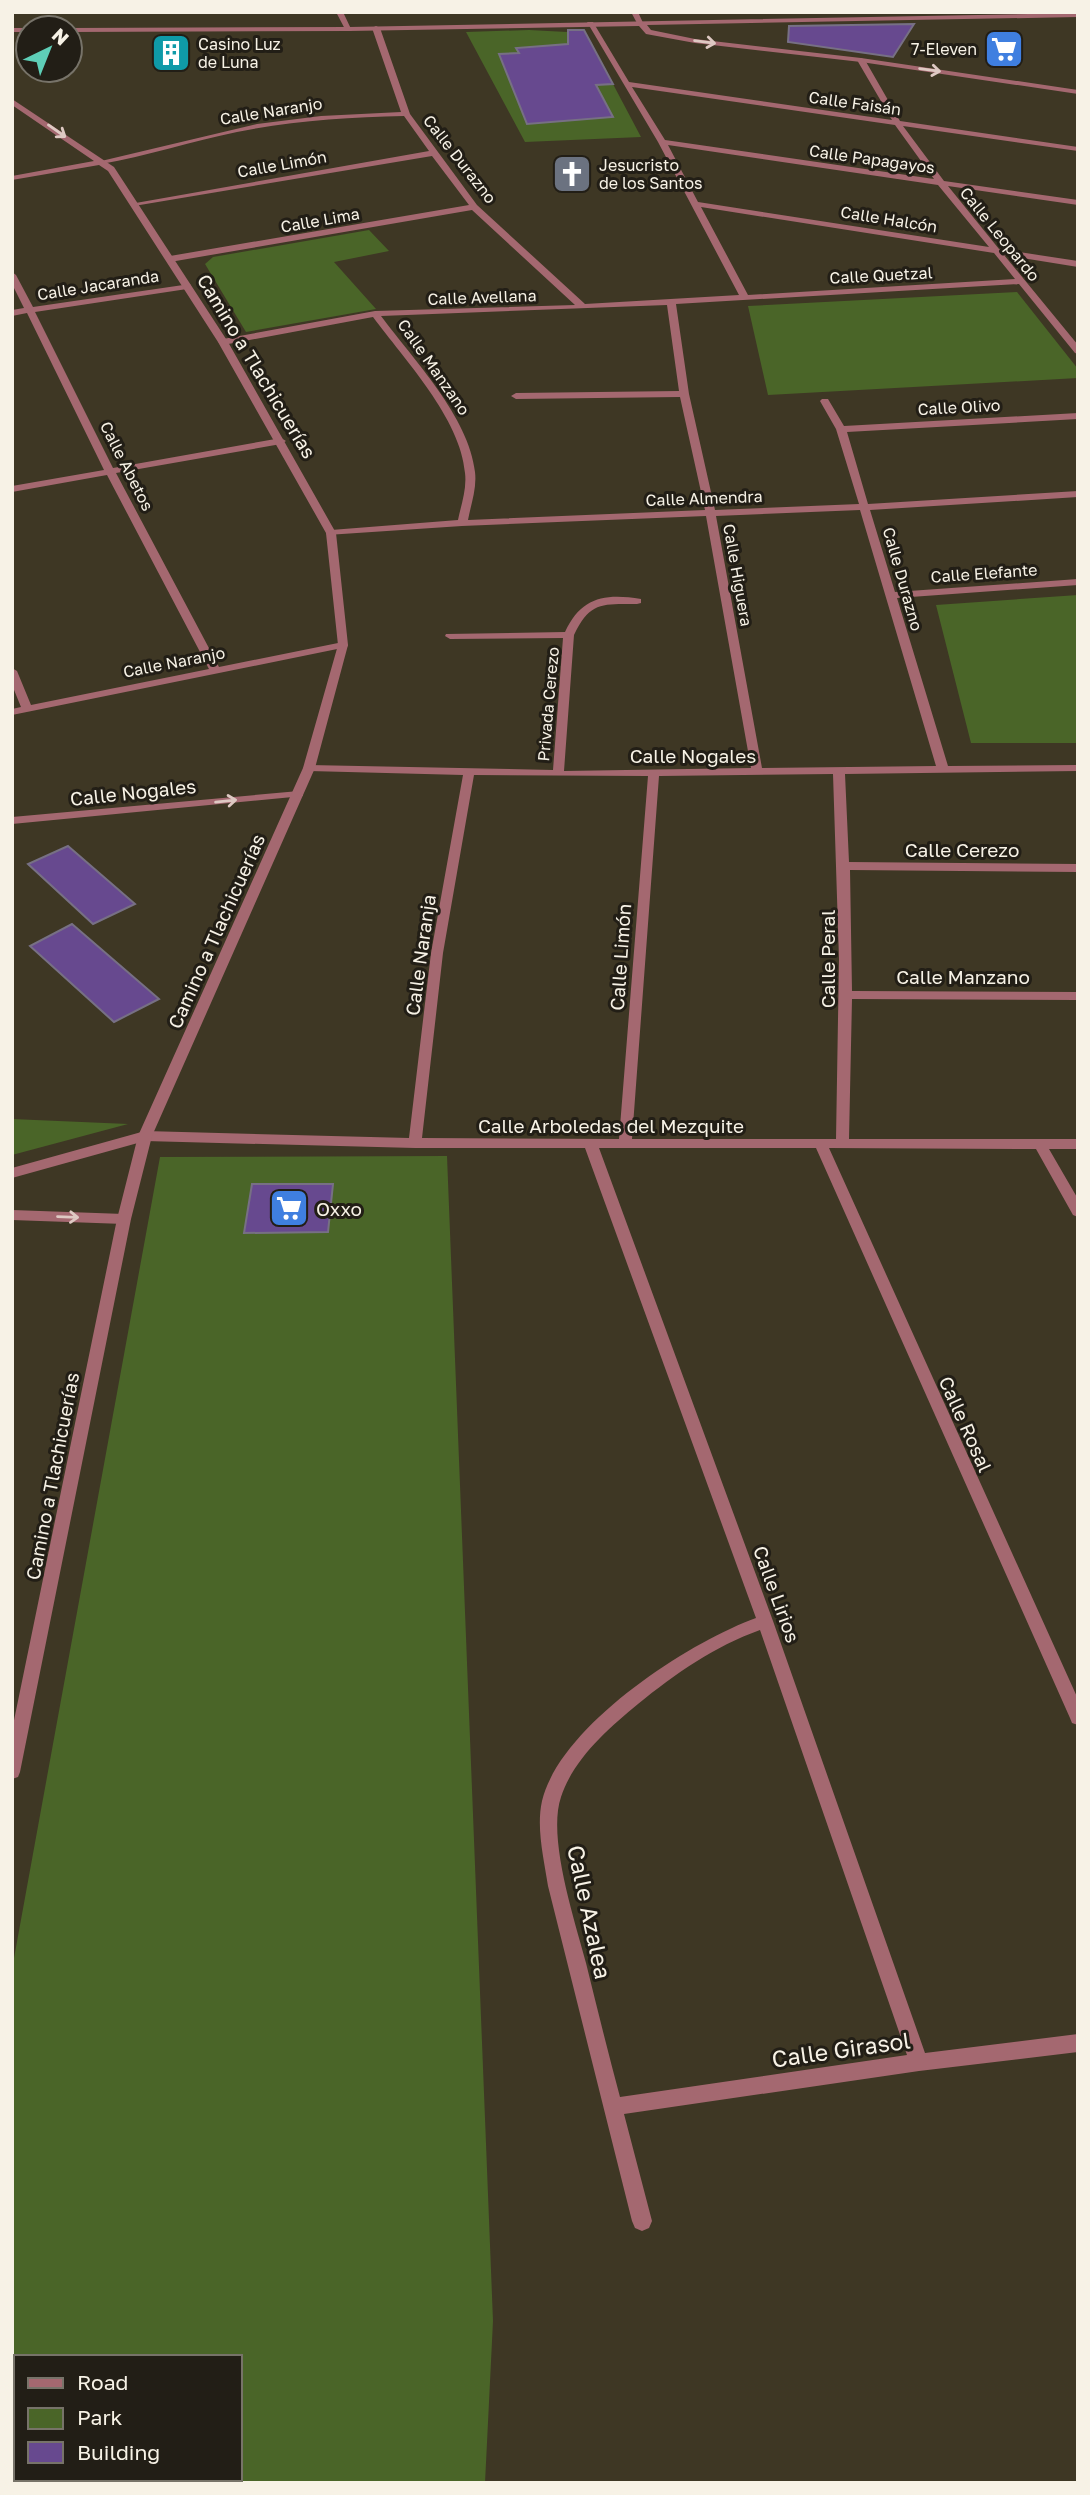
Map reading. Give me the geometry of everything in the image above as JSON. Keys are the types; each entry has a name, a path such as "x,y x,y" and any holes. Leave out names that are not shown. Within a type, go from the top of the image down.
{"street":[{"path":"339,12 349,29"},
{"path":"634,12 649,32 695,41 861,60 1078,92"},
{"path":"84,30 349,29 1078,15"},
{"path":"590,24 662,142 744,296"},
{"name":"Calle Durazno","path":"376,28 406,114 474,207 583,307"},
{"name":"Calle Leopardo","path":"861,60 898,124 941,183 1078,351"},
{"name":"Calle Faisán","path":"629,84 1078,149"},
{"name":"Camino a Tlachicuerías","path":"12,101 111,169 223,342 331,533 342,645 309,768 299,794 145,1136 124,1219 12,1772"},
{"name":"Calle Naranjo","path":"12,178 138,156 236,130 279,123 369,114 406,114"},
{"name":"Calle Papagayos","path":"662,142 1078,203"},
{"name":"Calle Limón","path":"134,204 434,153"},
{"name":"Calle Halcón","path":"696,204 1078,264"},
{"name":"Calle Lima","path":"170,259 474,207"},
{"name":"Calle Abetos","path":"12,275 110,471 215,670"},
{"name":"Calle Quetzal","path":"744,296 1020,281"},
{"name":"Calle Jacaranda","path":"12,313 187,286"},
{"name":"Calle Avellana","path":"223,342 375,314 583,307 744,296"},
{"name":"Calle Higuera","path":"671,302 684,394 711,514 757,772"},
{"name":"Calle Manzano","path":"375,314 453,422 466,448 470,472 462,523"},
{"path":"516,396 684,394"},
{"name":"Calle Durazno","path":"825,401 841,429 943,769"},
{"name":"Calle Olivo","path":"841,429 1078,416"},
{"path":"12,489 281,442"},
{"name":"Calle Almendra","path":"331,533 462,523 866,507 1078,494"},
{"name":"Calle Elefante","path":"892,595 1078,582"},
{"name":"Privada Cerezo","path":"558,774 569,635 580,610 589,604 637,601"},
{"name":"Privada Cerezo","path":"450,636 569,635"},
{"name":"Calle Naranjo","path":"12,712 342,645"},
{"path":"12,671 27,709"},
{"name":"Calle Nogales","path":"309,768 558,774 1078,768"},
{"name":"Calle Peral","path":"839,772 845,866 848,995 842,1145"},
{"name":"Calle Naranja","path":"415,1143 438,953 470,773"},
{"name":"Calle Limón","path":"625,1144 654,773"},
{"name":"Calle Nogales","path":"12,821 299,794"},
{"name":"Calle Cerezo","path":"845,866 1078,868"},
{"name":"Calle Manzano","path":"848,995 1078,996"},
{"name":"Calle Arboledas del Mezquite","path":"12,1173 145,1136 415,1143 1078,1144"},
{"name":"Calle Lirios","path":"590,1143 765,1621 919,2062"},
{"path":"1040,1144 1078,1212"},
{"name":"Calle Rosal","path":"821,1145 1078,1718"},
{"path":"12,1215 124,1219"},
{"name":"Calle Azalea","path":"642,2221 557,1886 550,1834 551,1799 562,1773 585,1741 619,1711 718,1640 765,1621"},
{"name":"Calle Girasol","path":"612,2107 919,2062 1078,2043"}],"green space":[{"path":"529,30 586,33 641,137 525,142 466,32"},
{"path":"369,230 389,251 334,262 376,309 246,332 205,264 213,257"},
{"path":"1017,292 1078,369 1078,378 768,395 748,306"},
{"path":"1078,595 1078,743 971,743 936,605"},
{"path":"12,1119 128,1124 12,1155"},
{"path":"447,1156 493,2321 485,2483 12,2483 12,1969 160,1157"}],"building":[{"path":"914,24 893,57 788,42 789,26"},
{"path":"568,30 584,30 613,84 596,85 613,117 527,124 499,54 519,53 516,48 568,44"},
{"path":"68,846 135,904 93,924 28,864"},
{"path":"72,924 159,999 114,1022 30,946"},
{"name":"Oxxo","path":"252,1184 333,1184 328,1232 244,1233"}],"place":[{"name":"7-Eleven","path":"1004,49"},
{"name":"Casino Luz de Luna","path":"171,53"},
{"name":"Jesucristo de los Santos","path":"572,174"},
{"name":"Oxxo","path":"289,1208"}]}
